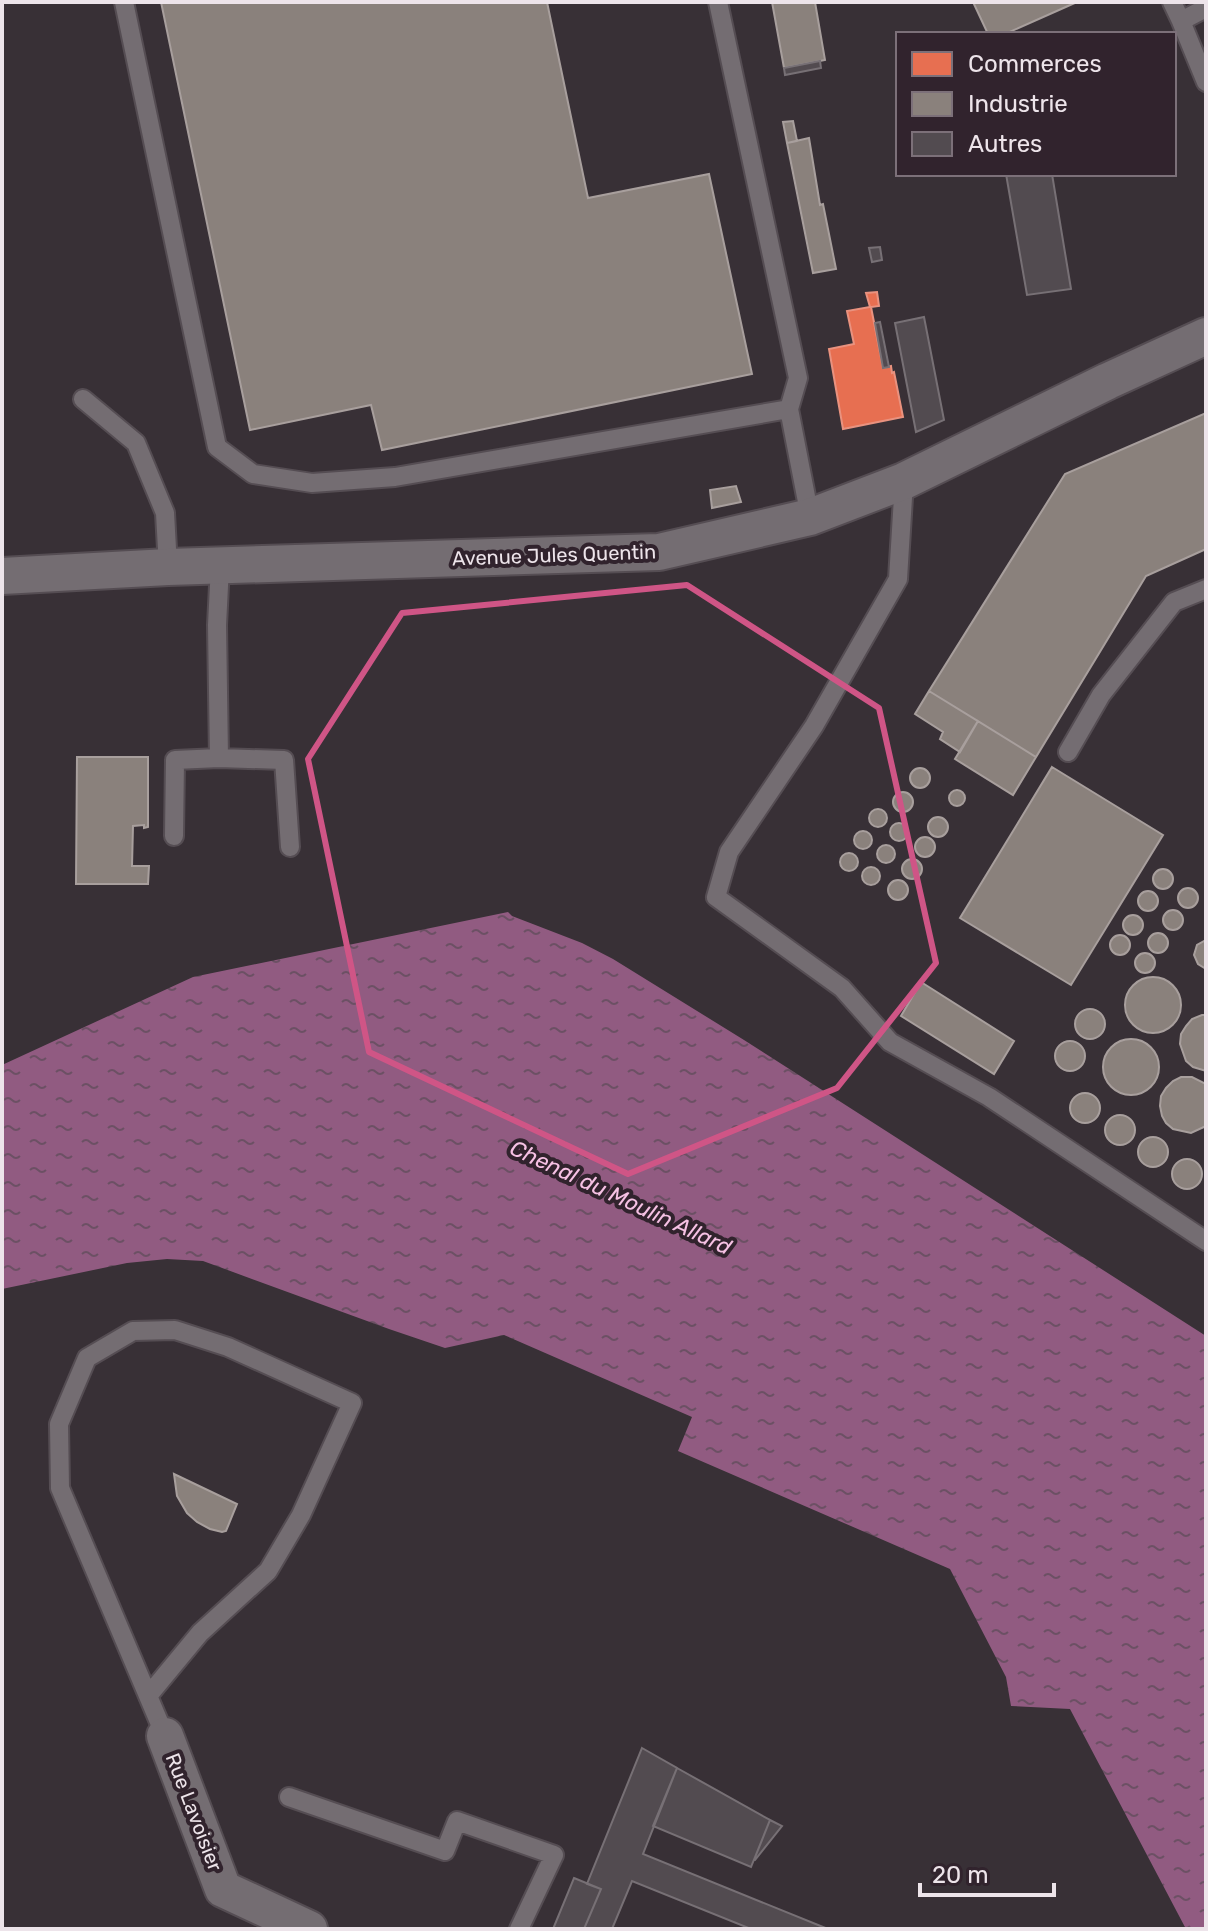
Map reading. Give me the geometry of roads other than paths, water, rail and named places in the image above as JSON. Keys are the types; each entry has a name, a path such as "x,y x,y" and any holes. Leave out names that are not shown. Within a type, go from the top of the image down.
{"street":[{"name":"Avenue Jules Quentin","path":"2,576 168,567 659,552 810,517 904,481 1206,336"},
{"name":"Rue Lavoisier","path":"165,1736 223,1889 309,1929"}],"lane":[{"path":"124,2 217,447 253,474 312,483 395,477 789,409"},
{"path":"718,2 798,378 789,409 810,517"},
{"path":"1172,2 1206,82"},
{"path":"1181,21 1206,8"},
{"path":"83,399 136,443 165,513 168,567"},
{"path":"904,481 898,579 814,726 729,852 716,897 842,988 890,1042 989,1097 1206,1241"},
{"path":"219,758 217,625 220,566"},
{"path":"1068,752 1101,695 1174,602 1206,589"},
{"path":"174,836 175,760 284,760 290,847"},
{"path":"148,1696 200,1633 268,1571 301,1515 352,1403 228,1347 175,1330 133,1331 87,1358 59,1424 60,1488 148,1696 165,1736"},
{"path":"289,1797 445,1851 457,1821 554,1855 519,1929"}],"water":[{"name":"Chenal du Moulin Allard","path":"508,912 613,959 1206,1336 1206,1929 1186,1929 1070,1709 1011,1706 1006,1677 950,1569 678,1451 692,1417 504,1335 445,1348 203,1261 167,1259 127,1263 2,1289 2,1065 193,977"}]}
